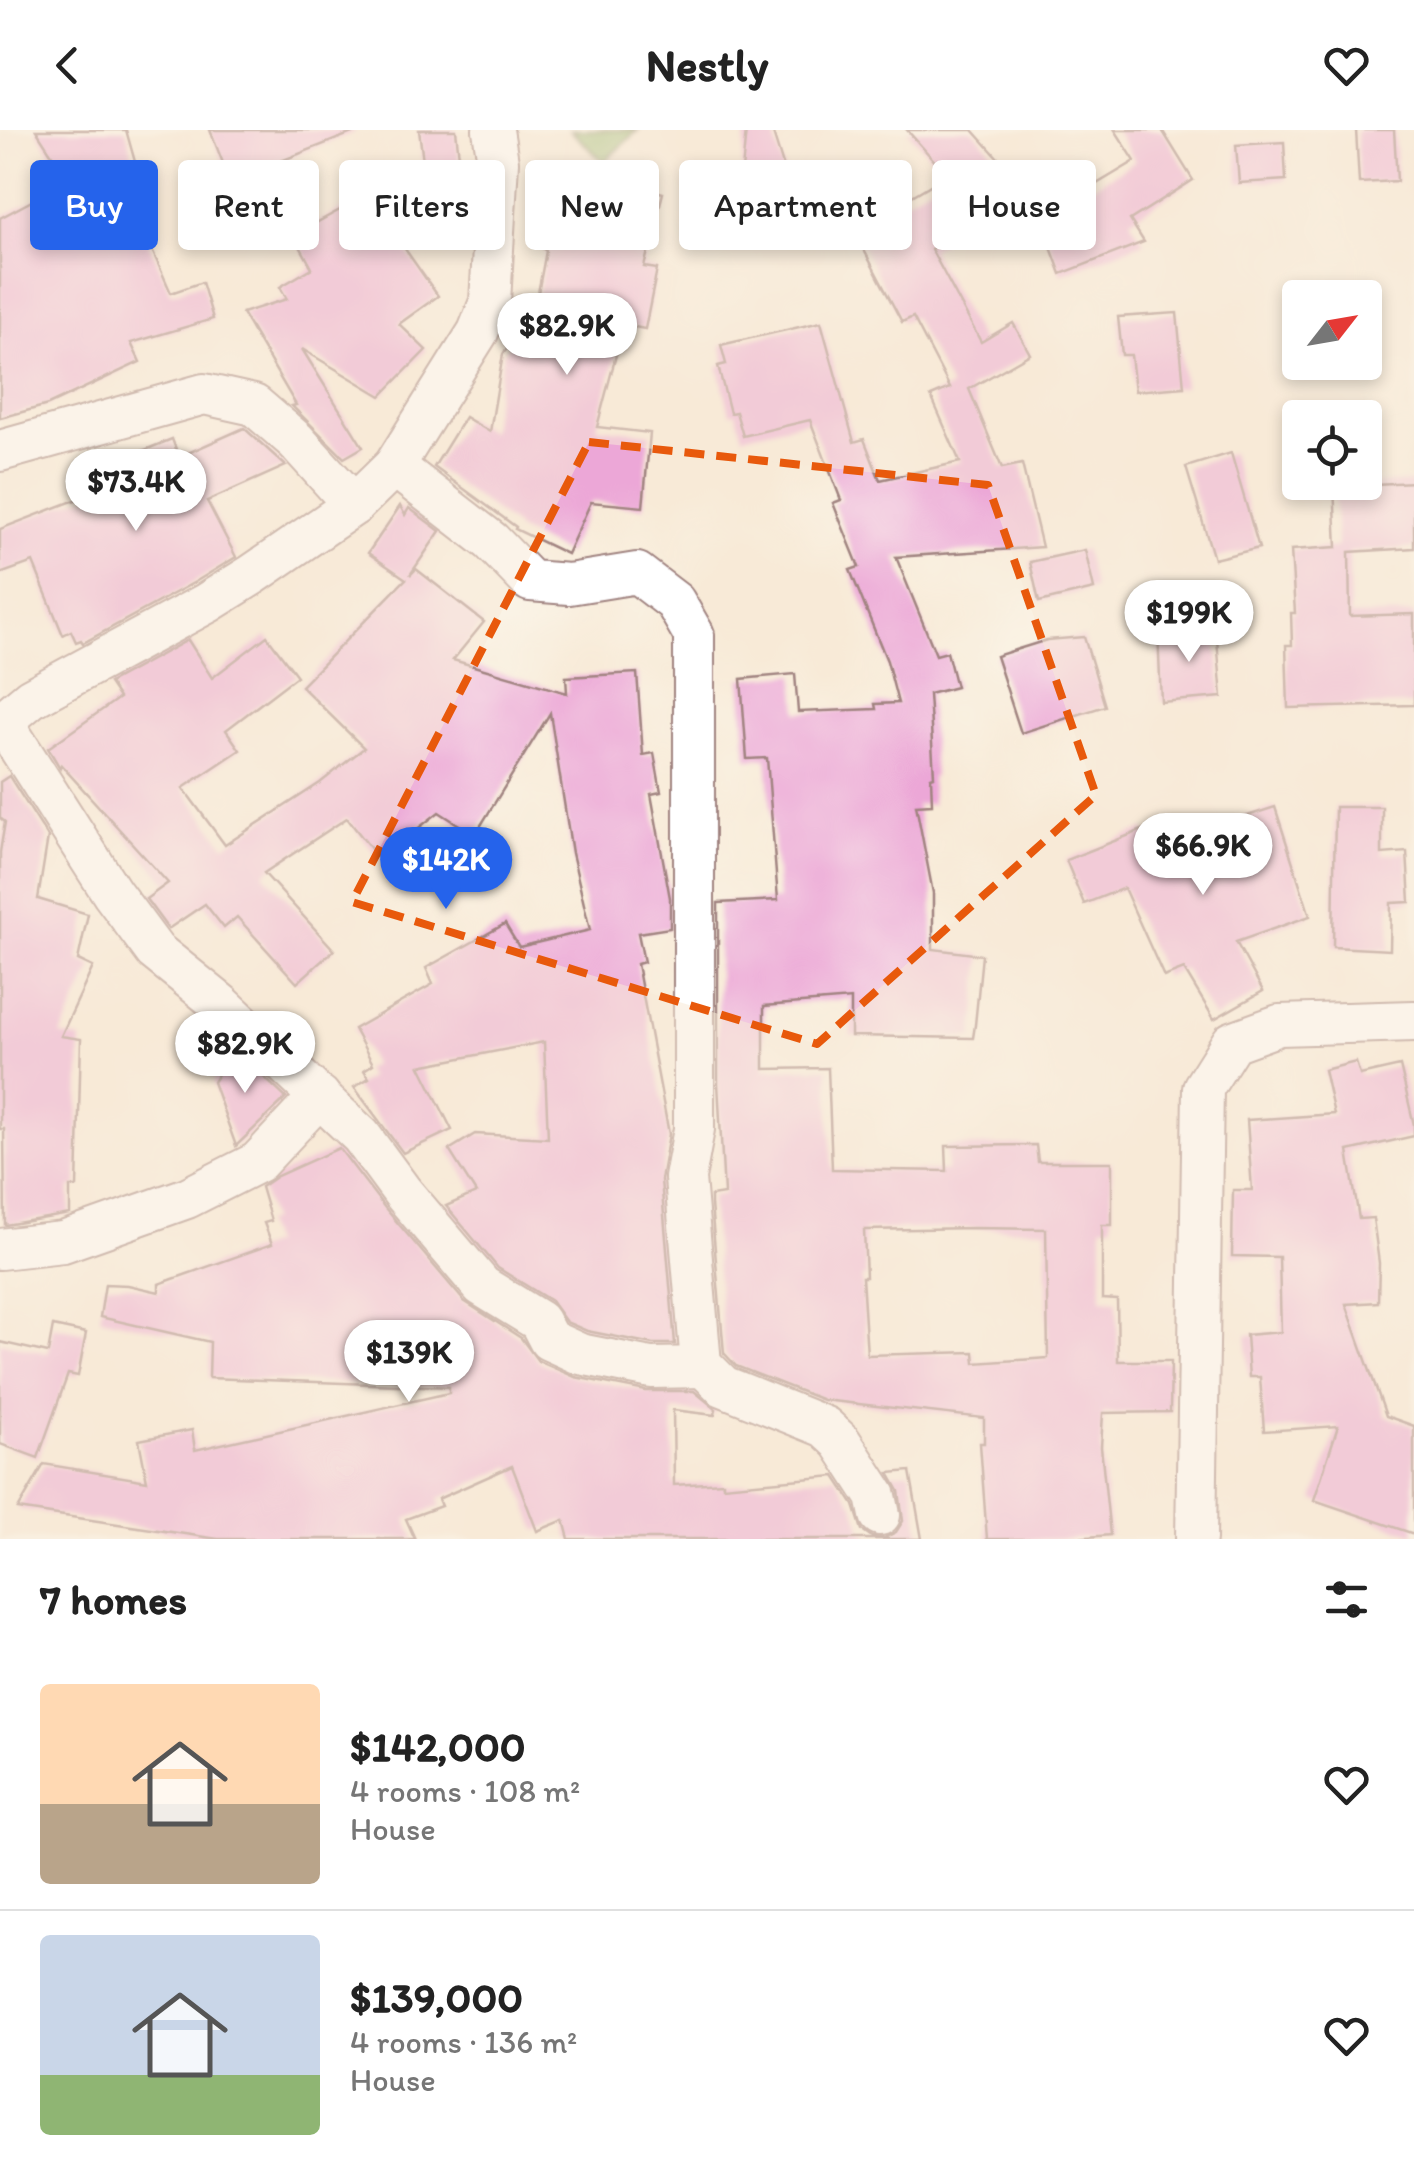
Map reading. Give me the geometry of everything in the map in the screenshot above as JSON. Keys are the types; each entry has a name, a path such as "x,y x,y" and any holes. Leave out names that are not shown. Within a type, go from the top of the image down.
{"street":[{"path":"493,130 498,162 490,302 478,332 394,466 354,505 207,603 31,698 1,722 112,893 155,950 222,1006 361,1136 403,1193 482,1286 539,1321 549,1340 580,1354 651,1368 704,1368"},
{"path":"0,451 204,394 254,405 296,441 354,505"},
{"path":"394,466 490,541 530,581 568,584 637,573 675,602 694,635 694,1129 685,1178 704,1368 723,1386 825,1427 840,1442 876,1496 880,1516"},
{"path":"1196,1539 1204,1088 1232,1042 1280,1026 1414,1021"},
{"path":"0,1250 63,1242 187,1198 258,1162 320,1096"}],"highlighted area":[{"path":"589,442 988,485 1096,795 817,1044 352,902"}],"green space":[{"path":"570,130 638,130 606,160"}],"building":[{"path":"36,130 126,130 134,160 55,160"},
{"path":"210,130 355,130 284,160 222,160"},
{"path":"419,130 456,130 459,160 423,160"},
{"path":"746,130 772,130 781,160 743,160"},
{"path":"907,130 973,130 1000,160 934,160"},
{"path":"1115,130 1162,130 1193,180 1130,220 1144,242 1061,274 1052,250 1096,250 1096,184 1135,161"},
{"path":"1356,130 1394,130 1397,181 1359,183"},
{"path":"1284,142 1286,180 1239,183 1236,145"},
{"path":"932,184 931,249 981,342 1013,323 1030,354 969,389 1002,468 1022,464 1042,547 896,557 936,655 947,652 956,687 929,694 932,804 916,805 933,893 933,949 982,955 973,1038 851,1036 851,999 764,1006 764,1069 828,1068 832,1169 947,1171 946,1146 1036,1145 1038,1162 1112,1162 1112,1225 1102,1225 1102,1299 1117,1300 1118,1361 1171,1361 1170,1412 1103,1413 1101,1447 1110,1535 987,1539 980,1443 984,1443 984,1418 823,1400 736,1366 724,1353 711,1204 711,1196 724,1194 718,1083 718,903 778,900 767,758 747,759 741,679 795,674 798,712 876,709 875,704 898,703 887,661 850,570 859,567 833,503 841,500 810,420 743,436 736,412 730,413 718,366 726,364 721,345 821,322 854,442 864,439 880,480 960,462 931,396 950,388 913,317 902,322 864,250 912,250 912,196","holes":["1046,1229 1048,1358 975,1363 974,1352 867,1355 862,1277 866,1277 864,1230"]},
{"path":"30,202 30,250 152,250 171,293 202,282 213,319 131,343 140,362 48,405 0,418 0,218"},
{"path":"339,211 339,250 406,250 438,296 399,324 426,350 381,396 302,349 363,447 344,458 292,406 296,405 242,313 287,299 280,287 312,268 302,250 319,250 319,221"},
{"path":"648,250 644,267 657,269 645,329 624,325 597,427 650,433 643,507 591,502 567,554 515,529 434,467 465,417 490,432 503,354 514,338 529,340 546,251"},
{"path":"1177,313 1184,387 1135,391 1131,355 1122,355 1118,317"},
{"path":"244,428 286,466 207,501 236,557 195,582 83,643 76,642 71,631 63,635 33,562 0,574 0,529 138,476 130,456 172,439 179,457"},
{"path":"1231,453 1259,548 1214,559 1186,467"},
{"path":"1414,482 1414,548 1349,552 1350,616 1414,614 1414,705 1288,708 1286,645 1292,645 1291,613 1295,613 1291,550 1337,547 1335,500 1382,500 1382,484"},
{"path":"400,506 405,515 409,508 440,531 410,575 416,569 484,622 453,660 567,693 566,677 637,673 643,755 654,753 661,792 651,794 670,898 670,928 638,933 644,962 637,964 669,1134 661,1180 675,1344 653,1344 587,1331 566,1322 551,1301 498,1268 446,1206 476,1193 449,1150 475,1134 548,1138 544,1042 420,1066 452,1130 403,1153 354,1087 369,1078 364,1070 373,1064 354,1029 433,984 426,968 505,924 519,947 590,930 572,853 550,713 475,835 439,812 379,859 347,818 264,873 334,950 297,983 237,917 224,928 205,904 168,929 146,899 168,883 61,765 60,768 48,748 119,698 109,683 188,640 212,678 267,636 297,676 226,730 240,750 183,788 225,845 320,783 364,748 301,686 406,579 368,553"},
{"path":"1085,550 1094,589 1039,602 1030,562"},
{"path":"1216,628 1222,697 1161,702 1158,632"},
{"path":"1084,637 1105,706 1021,733 996,656 1047,640"},
{"path":"9,776 48,837 38,899 88,914 78,960 93,967 61,1036 81,1039 77,1187 70,1187 70,1214 5,1225 4,1129 0,1129 0,852 5,822 0,818 0,782"},
{"path":"1275,807 1310,916 1236,942 1263,991 1214,1019 1184,969 1164,977 1124,888 1084,904 1066,860 1145,829 1155,860 1161,859 1160,844"},
{"path":"1335,807 1382,807 1382,854 1407,852 1410,902 1391,903 1390,950 1333,947"},
{"path":"234,1049 286,1098 236,1146 213,1082"},
{"path":"1356,1062 1360,1075 1400,1066 1414,1125 1414,1136 1348,1151 1359,1219 1373,1218 1379,1263 1378,1302 1346,1304 1386,1416 1414,1426 1414,1534 1314,1500 1338,1426 1264,1431 1260,1377 1249,1377 1246,1335 1281,1332 1279,1257 1232,1256 1233,1190 1252,1190 1247,1120 1334,1114 1324,1070"},
{"path":"339,1148 464,1301 521,1338 538,1361 575,1377 646,1391 694,1391 716,1409 715,1415 673,1410 674,1485 723,1482 723,1486 835,1476 854,1505 862,1530 872,1537 884,1538 896,1532 903,1521 899,1491 889,1473 910,1471 922,1539 569,1539 564,1520 537,1531 512,1466 438,1499 441,1506 406,1519 415,1539 218,1539 18,1509 44,1464 147,1481 139,1440 192,1430 195,1450 449,1393 449,1387 209,1378 210,1342 100,1317 105,1284 159,1292 159,1284 272,1244 264,1223 271,1221 261,1187"},
{"path":"53,1326 86,1333 78,1376 68,1374 38,1458 0,1444 0,1342 48,1353"}]}
